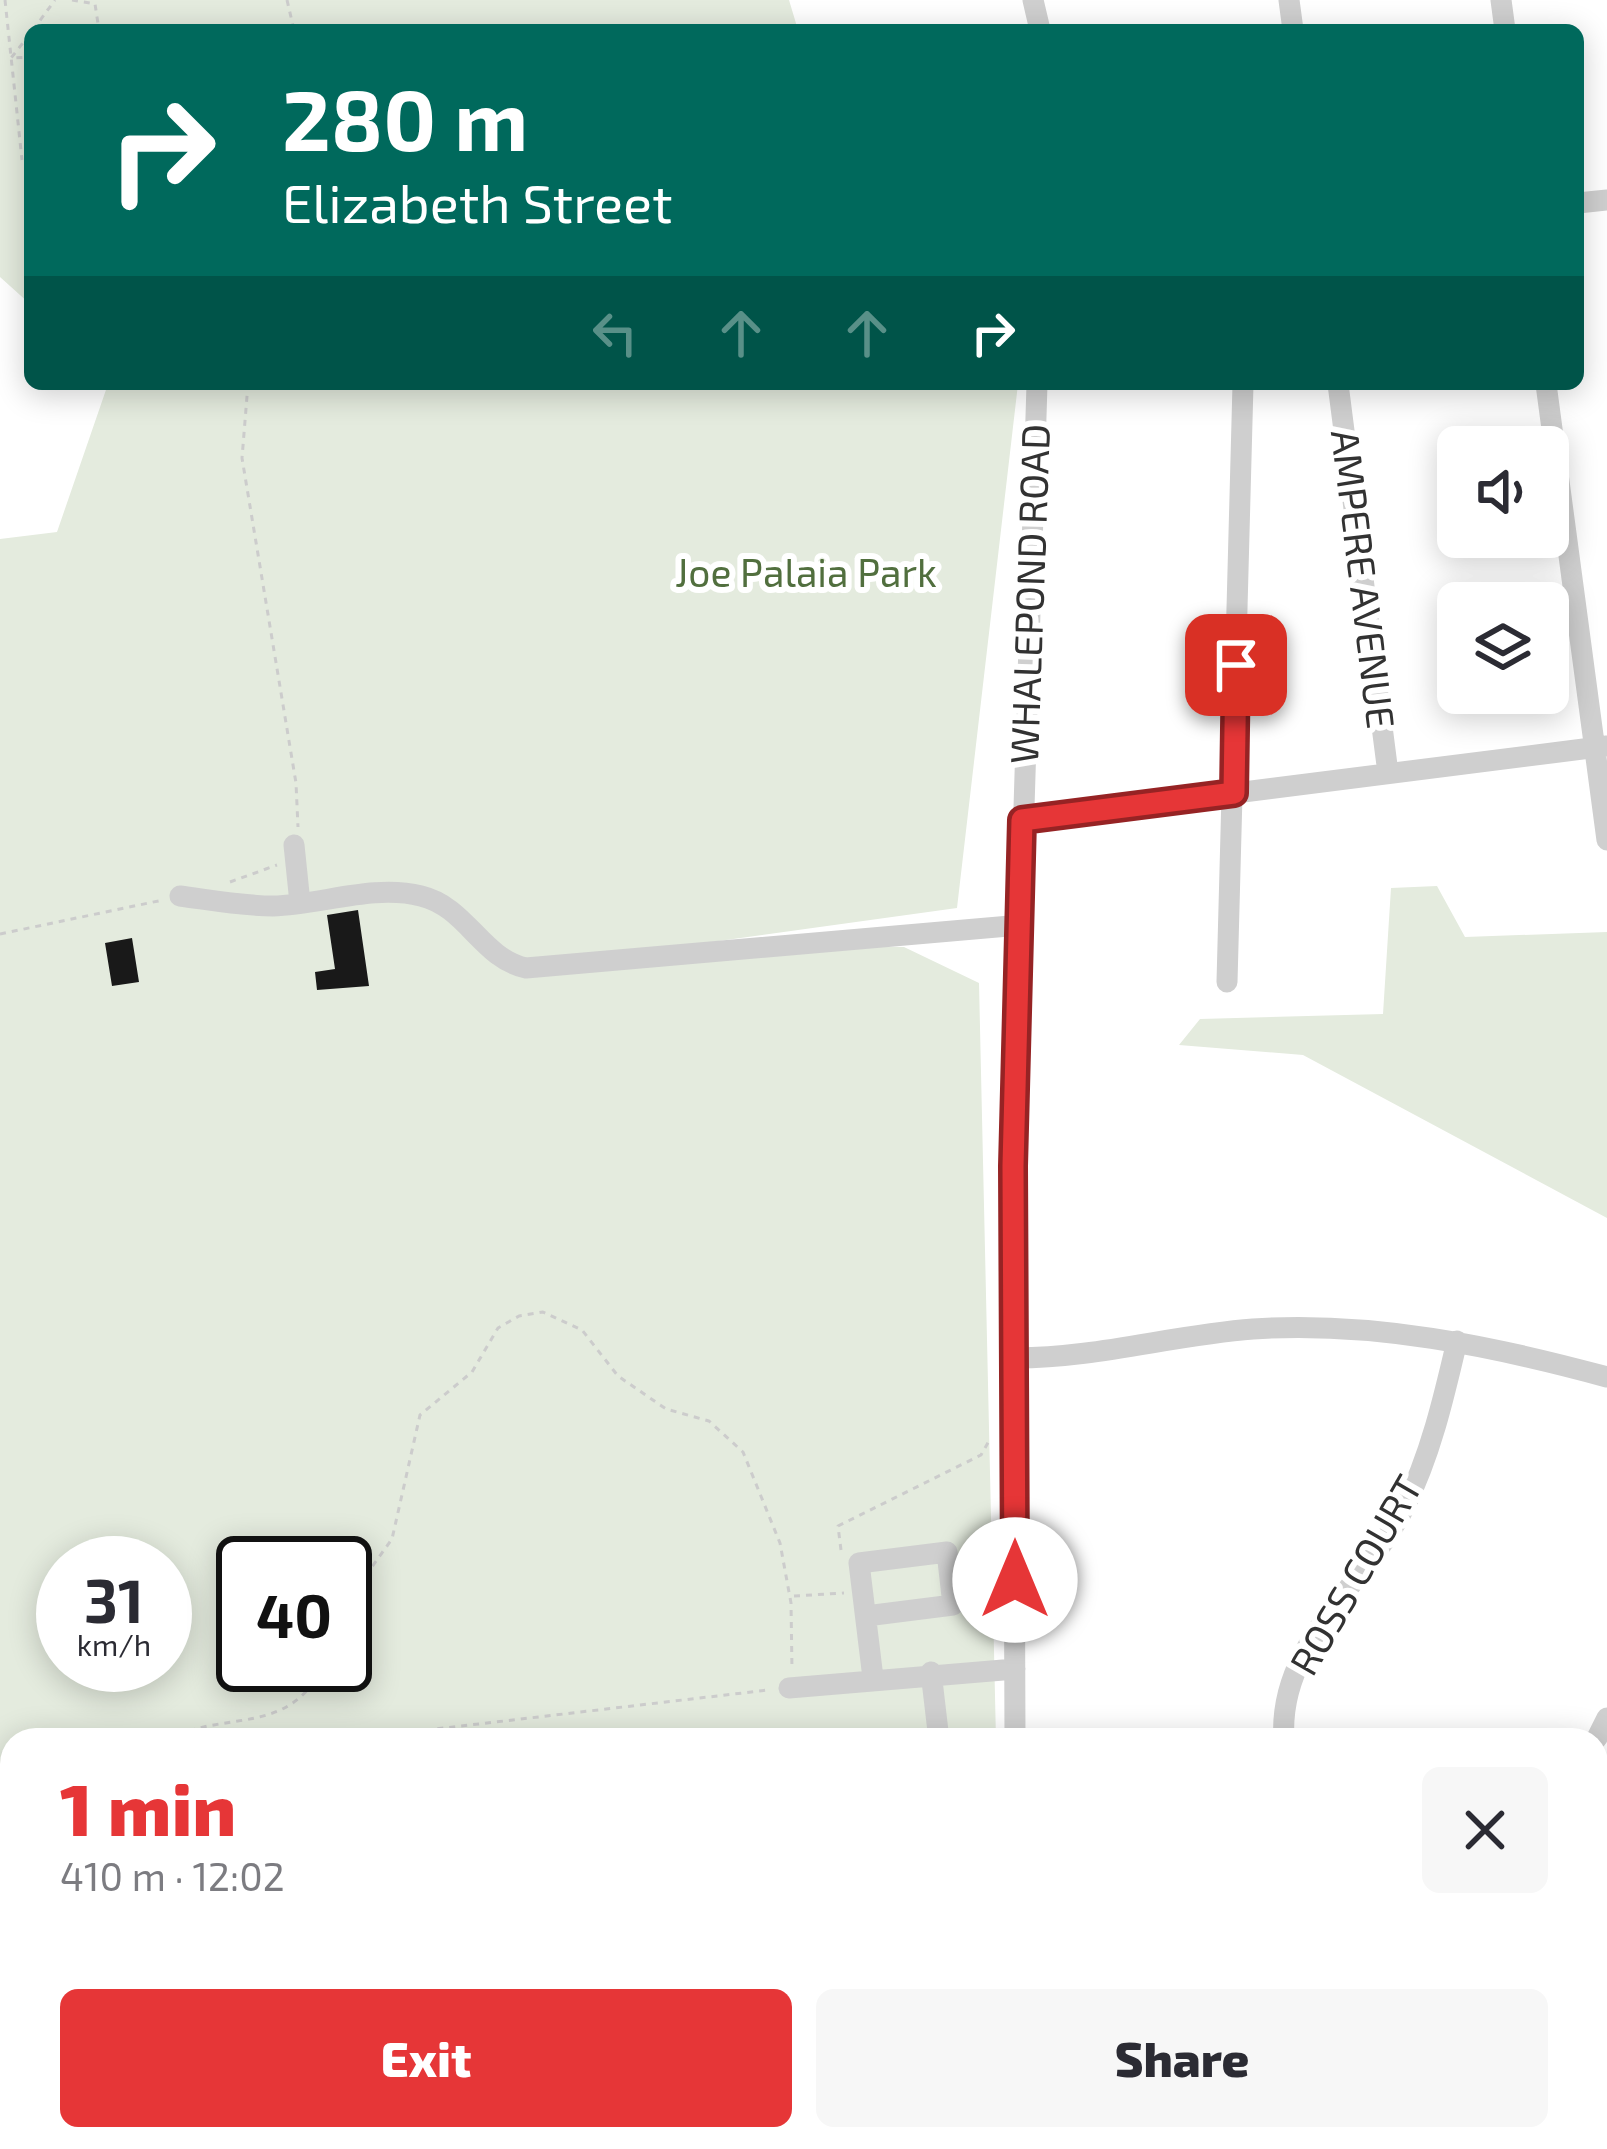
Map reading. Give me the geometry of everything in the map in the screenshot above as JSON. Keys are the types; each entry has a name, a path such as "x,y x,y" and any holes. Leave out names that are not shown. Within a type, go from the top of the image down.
{"street":[{"name":"WHALEPOND ROAD","path":"1015,1728 1013,1166 1037,390"},
{"path":"1227,982 1243,390"},
{"name":"AMPERE AVENUE","path":"1339,390 1388,773"},
{"path":"1547,390 1601,747 1607,840"},
{"path":"1022,820 1601,747"},
{"path":"294,845 300,902"},
{"path":"180,896 252,904 380,893 424,896 460,916 500,959 526,968 1020,925"},
{"path":"1015,1358 1060,1358 1256,1329 1457,1341 1607,1377"},
{"name":"ROSS COURT","path":"1286,1728 1288,1697 1304,1652 1407,1503 1457,1341"},
{"path":"866,1616 952,1605 947,1552 859,1563 873,1678"},
{"path":"789,1688 932,1672 1015,1669"},
{"path":"932,1672 939,1728"}],"path":[{"path":"5,0 22,160"},
{"path":"72,0 95,4 98,24"},
{"path":"11,58 24,41"},
{"path":"11,58 24,57"},
{"path":"217,885 269,870 294,845 299,821 242,458 248,390"},
{"path":"0,934 180,896"},
{"path":"372,1567 392,1539 420,1414 472,1372 498,1328 531,1313 573,1323 618,1376 666,1409 709,1421 734,1439 765,1497 790,1597 789,1688 445,1728"},
{"path":"841,1549 838,1526 981,1455 990,1439"},
{"path":"790,1597 847,1593"},
{"path":"212,1728 290,1707 308,1692"}],"green space":[{"path":"0,0 789,0 796,24 24,24 24,299 0,277"},
{"name":"Joe Palaia Park","path":"106,390 1017,390 957,908 697,944 904,947 979,983 996,1728 0,1728 0,539 57,532"},
{"path":"1437,886 1465,937 1607,932 1607,1218 1303,1055 1179,1045 1200,1019 1383,1014 1391,888"}],"building":[{"path":"358,910 369,986 317,990 315,972 335,969 327,915"},
{"path":"132,938 139,982 112,986 105,943"}],"route":[{"path":"1015,1580 1013,1166 1022,820 1234,793 1236,665"}]}
